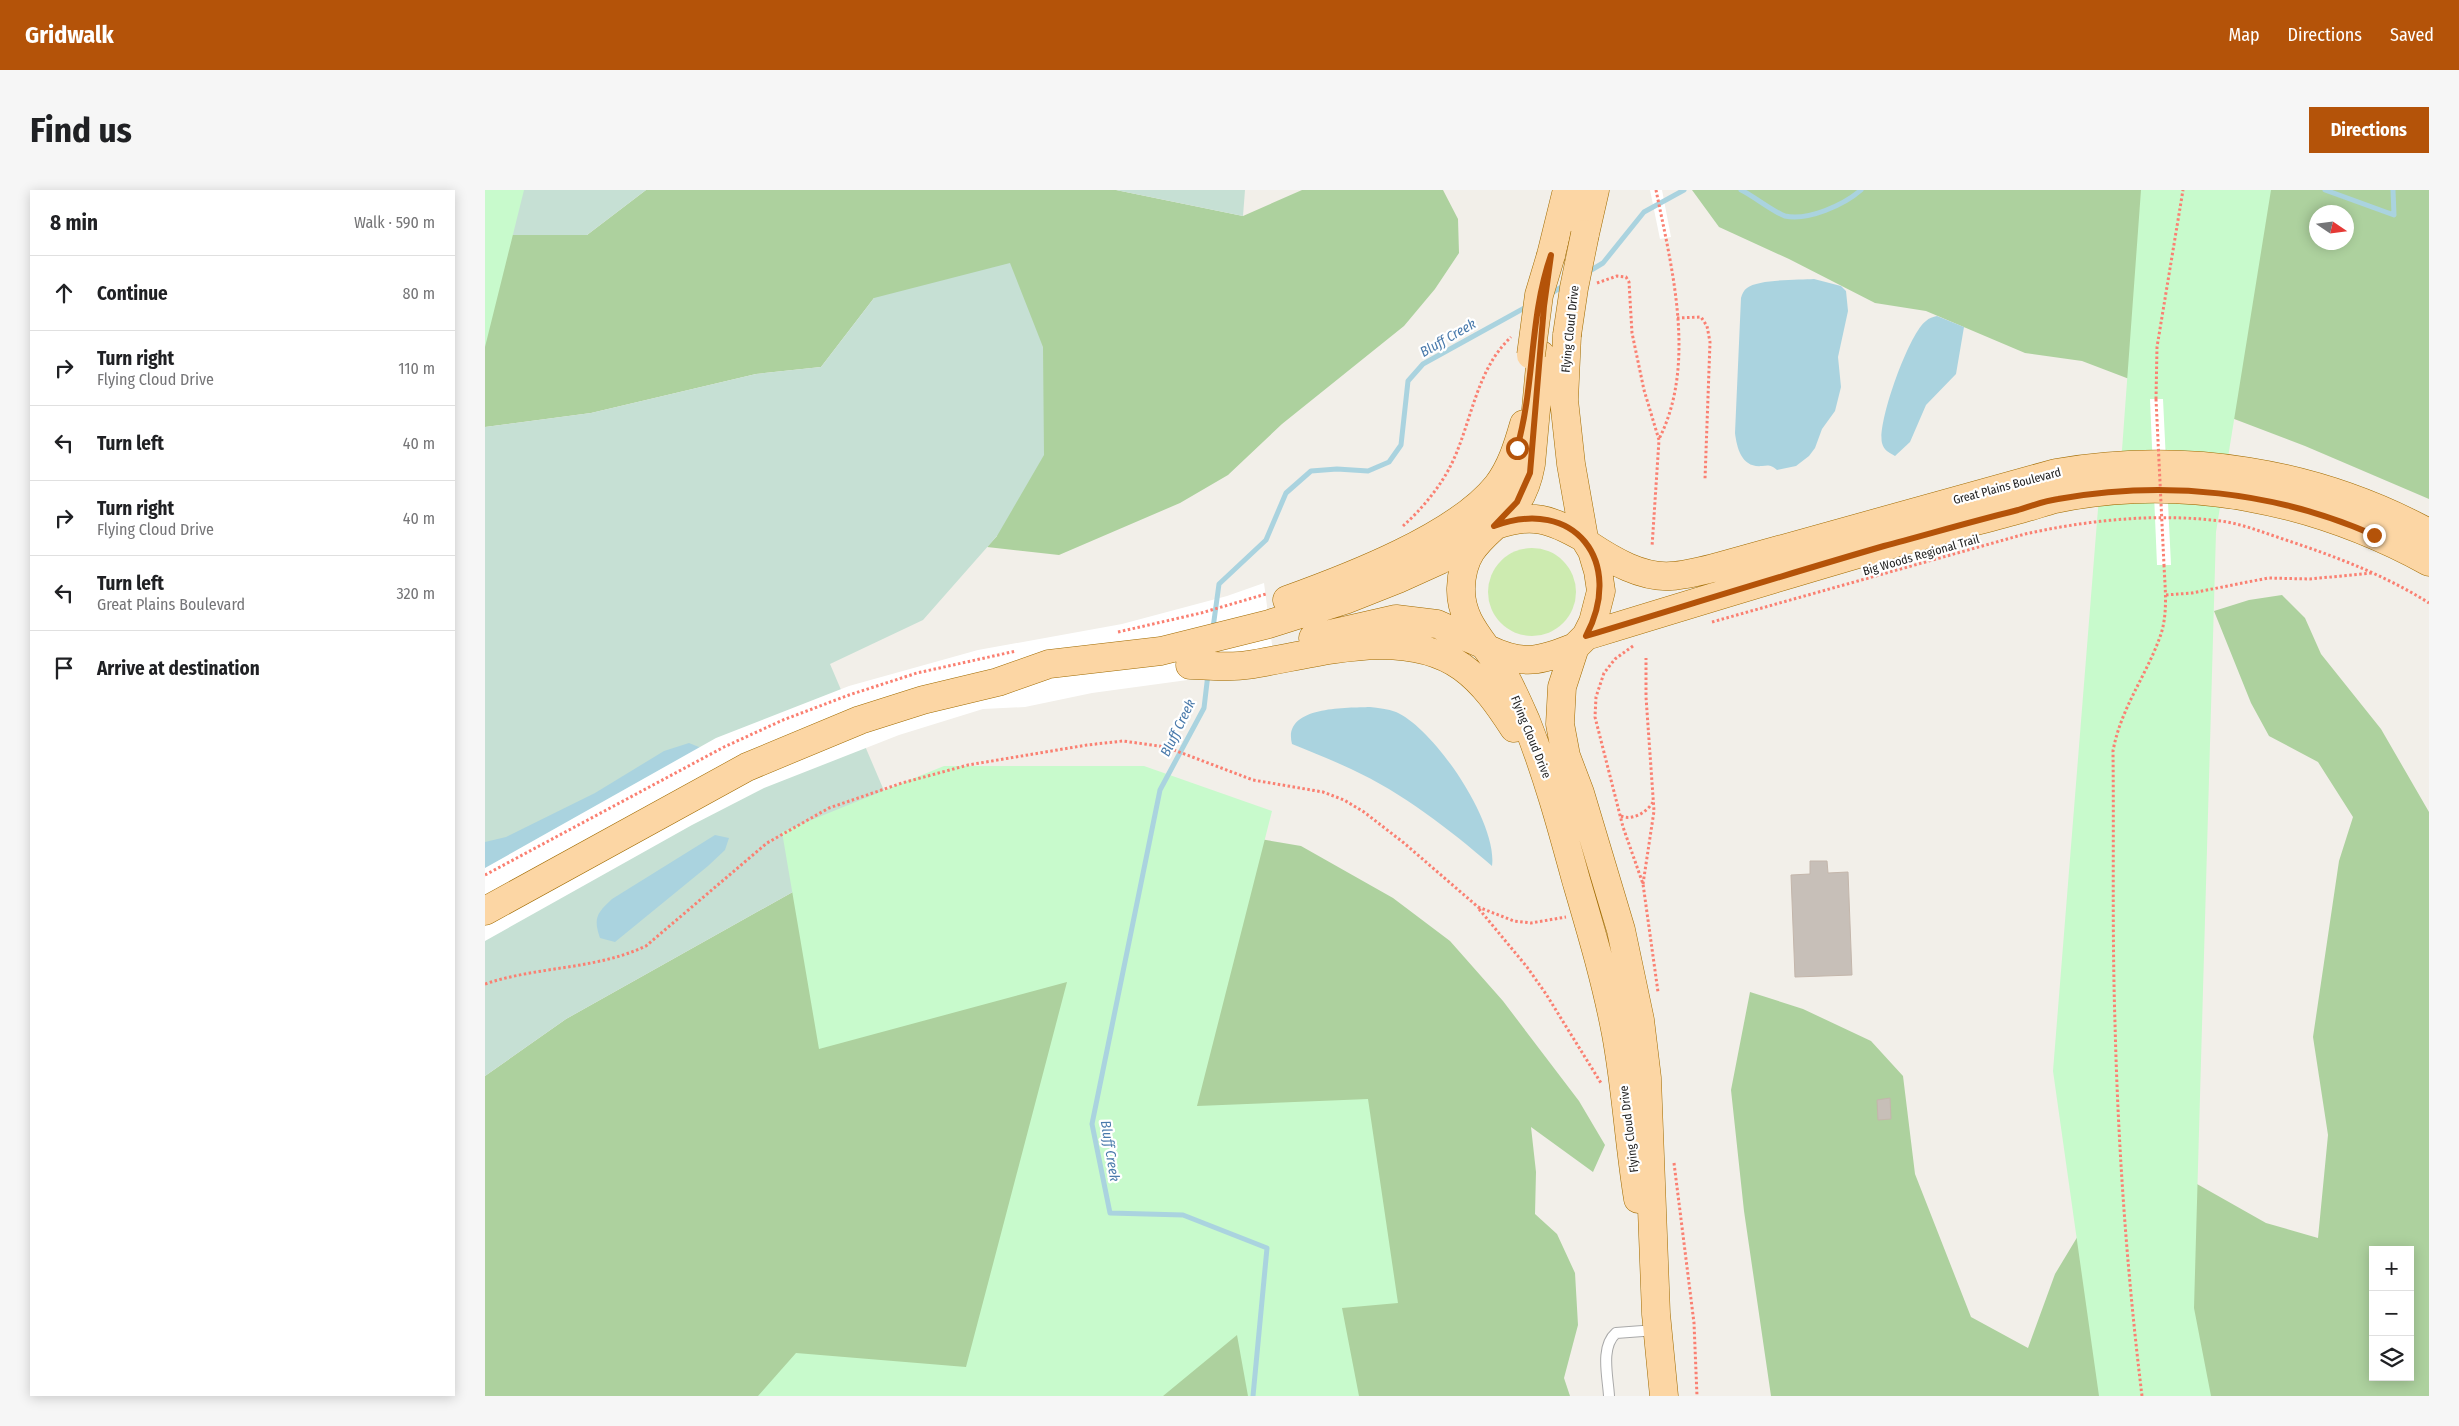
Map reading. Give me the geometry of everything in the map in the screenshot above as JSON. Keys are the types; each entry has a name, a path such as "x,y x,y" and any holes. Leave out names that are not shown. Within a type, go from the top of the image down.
{"main road":[{"path":"998,682 1069,680 1190,665 1245,665 1270,621 1333,583 1406,549 1467,514 1487,498 1499,484 1517,448 1524,423 1536,355 1539,295 1567,190"},
{"name":"Flying Cloud Drive","path":"1595,190 1573,288 1567,335 1565,377 1566,422 1573,479 1587,542 1598,571 1601,591 1593,622 1580,641 1562,687 1560,724 1566,756 1585,809 1621,930 1640,1020 1647,1078 1651,1143 1657,1322"},
{"name":"Flying Cloud Drive","path":"1536,355 1530,473 1517,502 1476,542 1468,558 1461,588 1463,610 1474,633 1501,669 1547,773 1603,972 1616,1035 1661,1352 1664,1396"},
{"name":"Great Plains Boulevard","path":"1587,542 1612,559 1637,570 1673,576 1721,566 2047,475 2104,466 2174,463 2235,468 2288,478 2356,499 2429,533"},
{"name":"Great Plains Boulevard","path":"1580,641 1792,573 1994,515 2056,499 2125,490 2212,492 2275,502 2356,527 2429,562"},
{"path":"485,910 747,767 796,744 860,720 905,705 998,682 1049,664 1270,621 1345,600 1398,580 1440,560 1491,528 1512,519 1538,518 1563,526 1587,542"},
{"path":"1270,621 1396,619 1437,624 1512,658 1533,661 1548,658 1580,641"},
{"path":"1270,621 1374,645 1398,644 1435,652 1463,668 1494,698 1526,750 1576,879"}],"lane":[{"path":"1609,1396 1607,1354 1611,1337 1616,1333 1657,1322"}],"path":[{"path":"1656,190 1675,286 1677,318 1677,378 1669,420 1659,440"},
{"path":"2142,1396 2129,1262 2118,1086 2114,956 2113,751 2122,715 2161,634 2166,608 2156,399 2157,347 2183,190"},
{"path":"1594,285 1617,276 1624,276 1629,280 1631,333 1644,390 1659,440 1652,547"},
{"path":"1677,318 1701,317 1707,326 1710,342 1705,479"},
{"path":"1398,530 1420,511 1451,464 1487,366 1504,343 1517,331"},
{"name":"Big Woods Regional Trail","path":"1710,623 2025,534 2063,526 2125,517 2194,518 2223,521 2315,549 2402,586 2429,603"},
{"path":"2166,594 2198,592 2268,578 2310,579 2373,573"},
{"path":"1640,642 1622,653 1609,666 1601,680 1595,707 1596,725 1620,815 1634,862 1643,884 1658,995"},
{"path":"1643,884 1652,836 1654,801 1646,697 1646,658"},
{"path":"485,984 597,964 647,946 767,843 829,808 902,783 968,765 1087,745 1123,741 1166,747 1253,780 1323,792 1344,800 1364,812 1405,843 1477,906 1537,981 1563,1019 1604,1088"},
{"path":"1620,815 1629,818 1640,814 1649,809 1654,801"},
{"path":"1477,906 1494,915 1531,923 1586,912"},
{"path":"1674,1160 1694,1323 1697,1396"}],"green space":[{"path":"485,190 646,190 587,235 513,235"},
{"path":"485,190 524,190 485,347"},
{"path":"646,190 1116,190 1243,216 1302,190 1443,190 1458,219 1459,253 1435,289 1404,326 1282,424 1228,475 1180,503 1059,555 987,547 997,536 874,298 821,367 756,374 591,413 485,427 485,220 587,235"},
{"path":"1116,190 1245,190 1243,216"},
{"path":"1692,190 2429,190 2429,499 2305,446 2082,361 2025,353 1926,311 1875,303 1789,259 1719,227"},
{"path":"2141,190 2271,190 2216,532 2194,1308 2211,1396 2099,1396 2053,1071 2100,484 2119,491"},
{"path":"1010,263 1043,347 1044,455 997,536 923,620 830,664 891,807 841,865 566,1019 485,1076 485,427 591,413 756,374 821,367 874,298"},
{"path":"1523,548 1541,548 1557,555 1569,567 1576,583 1576,601 1569,617 1557,629 1541,636 1523,636 1507,629 1495,617 1488,601 1488,583 1495,567 1507,555"},
{"path":"2282,595 2305,618 2321,654 2381,729 2429,812 2429,1396 1771,1396 1744,1211 1731,1090 1750,992 1803,1009 1871,1041 1903,1076 1915,1174 1971,1317 2028,1348 2055,1274 2099,1201 2197,1184 2266,1223 2318,1238 2328,1135 2313,1037 2339,861 2353,817 2318,762 2269,736 2251,703 2214,611 2249,600"},
{"path":"944,766 1144,766 1272,811 1197,1106 1368,1099 1398,1303 1342,1308 1359,1396 1248,1396 1237,1335 1163,1396 758,1396 796,1353 966,1367 1067,982 819,1049 782,832"},
{"path":"1101,812 1301,846 1393,898 1450,941 1503,1001 1579,1101 1605,1145 1593,1172 1531,1127 1536,1172 1535,1214 1557,1234 1575,1273 1578,1325 1564,1378 1570,1396 485,1396 485,1076 566,1019 841,865"}],"water":[{"path":"1814,279 1841,286 1846,291 1848,311 1838,357 1841,387 1835,411 1822,429 1815,448 1809,456 1796,466 1777,470 1770,466 1755,466 1745,461 1739,451 1735,433 1741,297 1747,288 1760,283 1779,280"},
{"path":"1937,316 1964,327 1956,374 1926,405 1910,442 1895,456 1887,451 1882,443 1884,417 1889,399 1911,342 1926,321"},
{"path":"1370,707 1396,712 1412,722 1445,757 1475,803 1485,826 1491,848 1492,866 1442,825 1389,789 1351,769 1292,744 1291,732 1296,722 1306,716 1332,709"},
{"path":"689,743 731,760 485,907 485,842 506,837 595,793 664,751"},
{"path":"715,835 729,838 725,850 708,866 615,942 600,938 597,925 598,916 612,899"}],"pier":[{"path":"1650,190 1662,190 1671,237 1660,239"},
{"path":"2150,399 2163,399 2171,565 2157,565"},
{"path":"1264,583 1275,668 1092,693 1025,707 983,709 899,735 764,788 692,825 485,941 485,868 716,738 849,686 978,650 1122,624 1227,596"}],"building":[{"path":"1810,861 1827,861 1828,873 1848,872 1852,975 1795,977 1791,875 1810,874"},
{"path":"1890,1098 1891,1119 1878,1120 1877,1100"}],"waterway":[{"name":"Bluff Creek","path":"1588,272 1603,263 1644,212 1684,190"},
{"name":"Bluff Creek","path":"1741,190 1781,214 1794,217 1815,214 1836,206 1861,190"},
{"name":"Bluff Creek","path":"2325,190 2394,215 2393,190"},
{"name":"Bluff Creek","path":"1548,295 1565,285"},
{"name":"Bluff Creek","path":"1213,628 1219,584 1266,540 1286,493 1311,471 1337,469 1368,471 1389,462 1401,445 1408,381 1423,364 1528,306"},
{"name":"Bluff Creek","path":"1208,674 1204,708 1160,790 1092,1124 1110,1213 1183,1215 1267,1248 1253,1396"}],"route":[{"path":"1517,448 1524,423 1539,295 1551,255 1545,290 1530,473 1517,502 1494,526 1512,519 1538,518 1563,526 1584,538 1592,551 1601,591 1593,622 1586,636 1784,575 1994,515 2056,499 2091,494 2125,490 2146,490 2243,495 2297,507 2374,535"}]}
